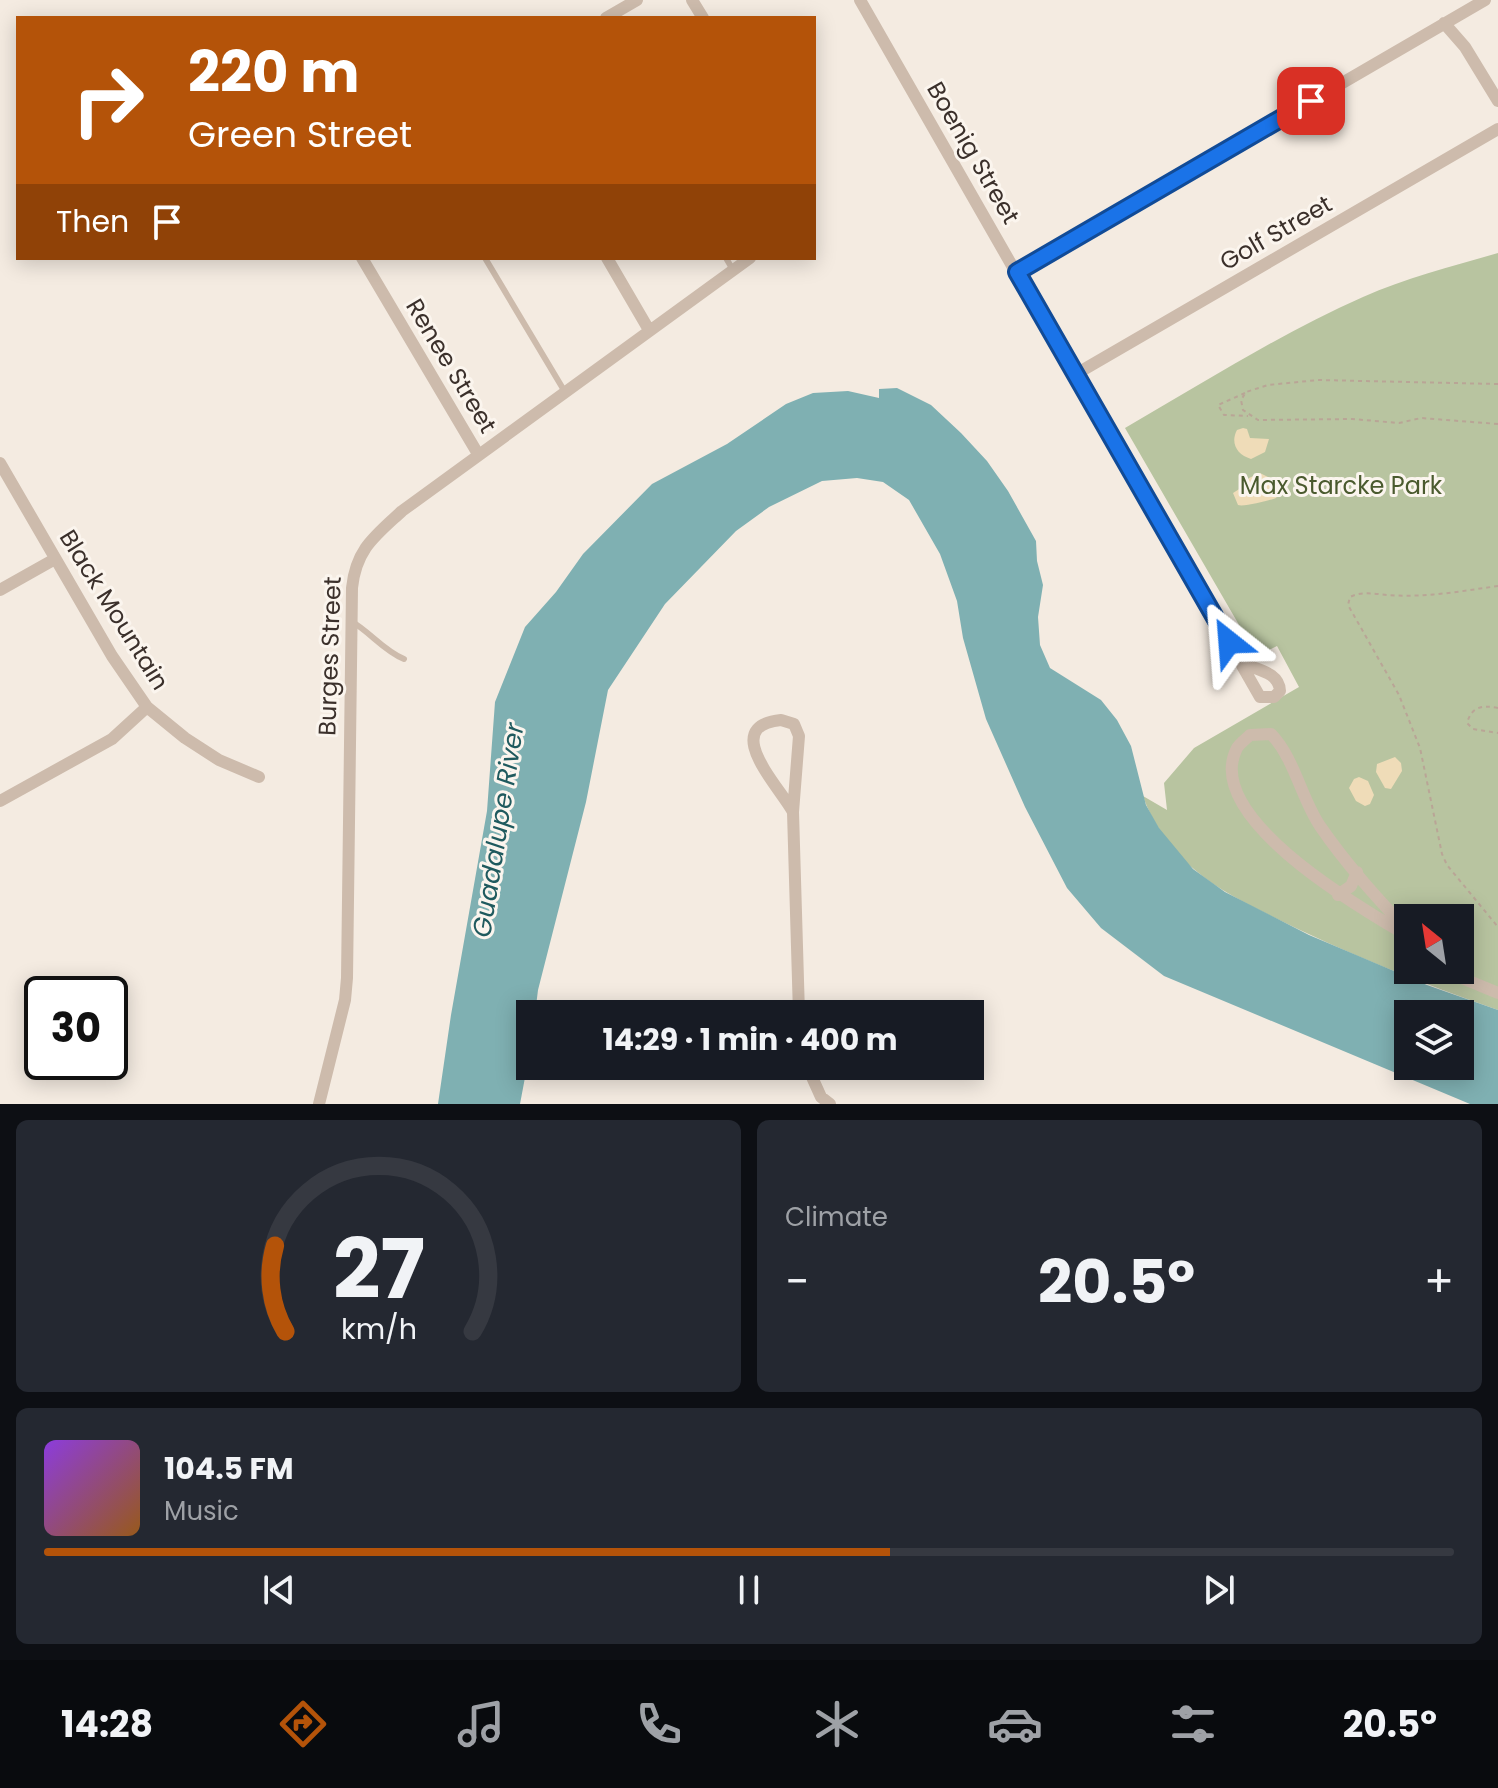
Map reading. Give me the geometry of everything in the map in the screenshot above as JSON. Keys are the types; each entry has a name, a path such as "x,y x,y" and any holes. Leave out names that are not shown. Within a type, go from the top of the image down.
{"street":[{"path":"609,16 637,0"},
{"path":"1017,272 1485,0"},
{"name":"Boenig Street","path":"866,2 1240,662"},
{"path":"1444,23 1465,47 1498,101"},
{"name":"Golf Street","path":"1076,374 1498,129"},
{"name":"Renee Street","path":"363,260 478,454"},
{"path":"608,260 649,330"},
{"name":"Burges Street","path":"319,1104 345,1000 347,978 351,621 353,572 364,548 402,511 747,260"},
{"name":"Black Mountain","path":"0,463 112,656 147,707 185,738 219,760 259,777"},
{"path":"0,590 55,559"},
{"path":"0,801 112,739 147,707"},
{"path":"793,812 756,757 752,741 767,721 781,720 794,724 799,736 793,812 799,1000"},
{"path":"1394,917 1320,825 1280,743 1271,734 1250,735 1237,747 1232,766 1236,791 1253,817 1302,868 1338,895 1394,926"},
{"path":"1338,895 1351,886 1357,872"},
{"path":"1474,983 1498,993"},
{"path":"813,1080 821,1097 830,1104"}],"lane":[{"path":"486,260 565,392"},
{"path":"727,260 733,270"},
{"path":"351,621 404,659"}],"path":[{"path":"1249,416 1224,415 1218,405 1268,385 1318,380 1498,384"},
{"path":"1246,392 1241,400 1243,410 1258,420 1352,419 1399,423 1421,418 1498,424"},
{"path":"1498,586 1435,595 1358,593 1350,597 1348,605 1399,695 1420,748 1447,865 1498,927"},
{"path":"1498,708 1476,708 1470,713 1467,723 1473,729 1498,733"}],"green space":[{"name":"Max Starcke Park","path":"1498,253 1498,1010 1428,984 1474,984 1474,904 1394,904 1394,971 1300,930 1213,884 1179,855 1158,827 1143,796 1167,810 1164,783 1194,748 1299,687 1277,646 1257,656 1125,428 1302,326 1363,297"}],"sand":[{"path":"1247,429 1250,438 1269,439 1265,452 1251,459 1239,451 1235,435 1237,430"},
{"path":"1260,473 1276,481 1279,494 1268,501 1238,505 1233,493 1244,486 1249,478"},
{"path":"1395,757 1401,763 1402,771 1391,789 1385,788 1376,772 1377,764"},
{"path":"1359,777 1368,781 1374,795 1370,804 1365,806 1356,801 1349,788"}],"water":[{"name":"Guadalupe River","path":"897,388 931,405 987,461 1008,491 1036,541 1043,585 1038,617 1040,645 1050,668 1101,700 1117,720 1131,746 1146,805 1159,828 1193,869 1225,892 1309,935 1394,971 1394,984 1425,984 1470,1000 1394,1000 1394,1072 1164,976 1101,928 1067,888 1025,807 986,719 963,638 957,601 940,554 909,500 883,482 857,478 822,481 769,507 736,531 665,604 608,690 586,802 537,1000 516,1000 516,1080 525,1080 520,1104 438,1104 487,811 495,702 525,627 556,592 583,554 652,484 727,444 786,404 813,393 848,391 879,398 879,389"},
{"path":"1474,1002 1498,1010 1498,1104 1470,1104 1413,1080 1474,1080"}],"route":[{"path":"1229,642 1017,272 1311,101"}]}
